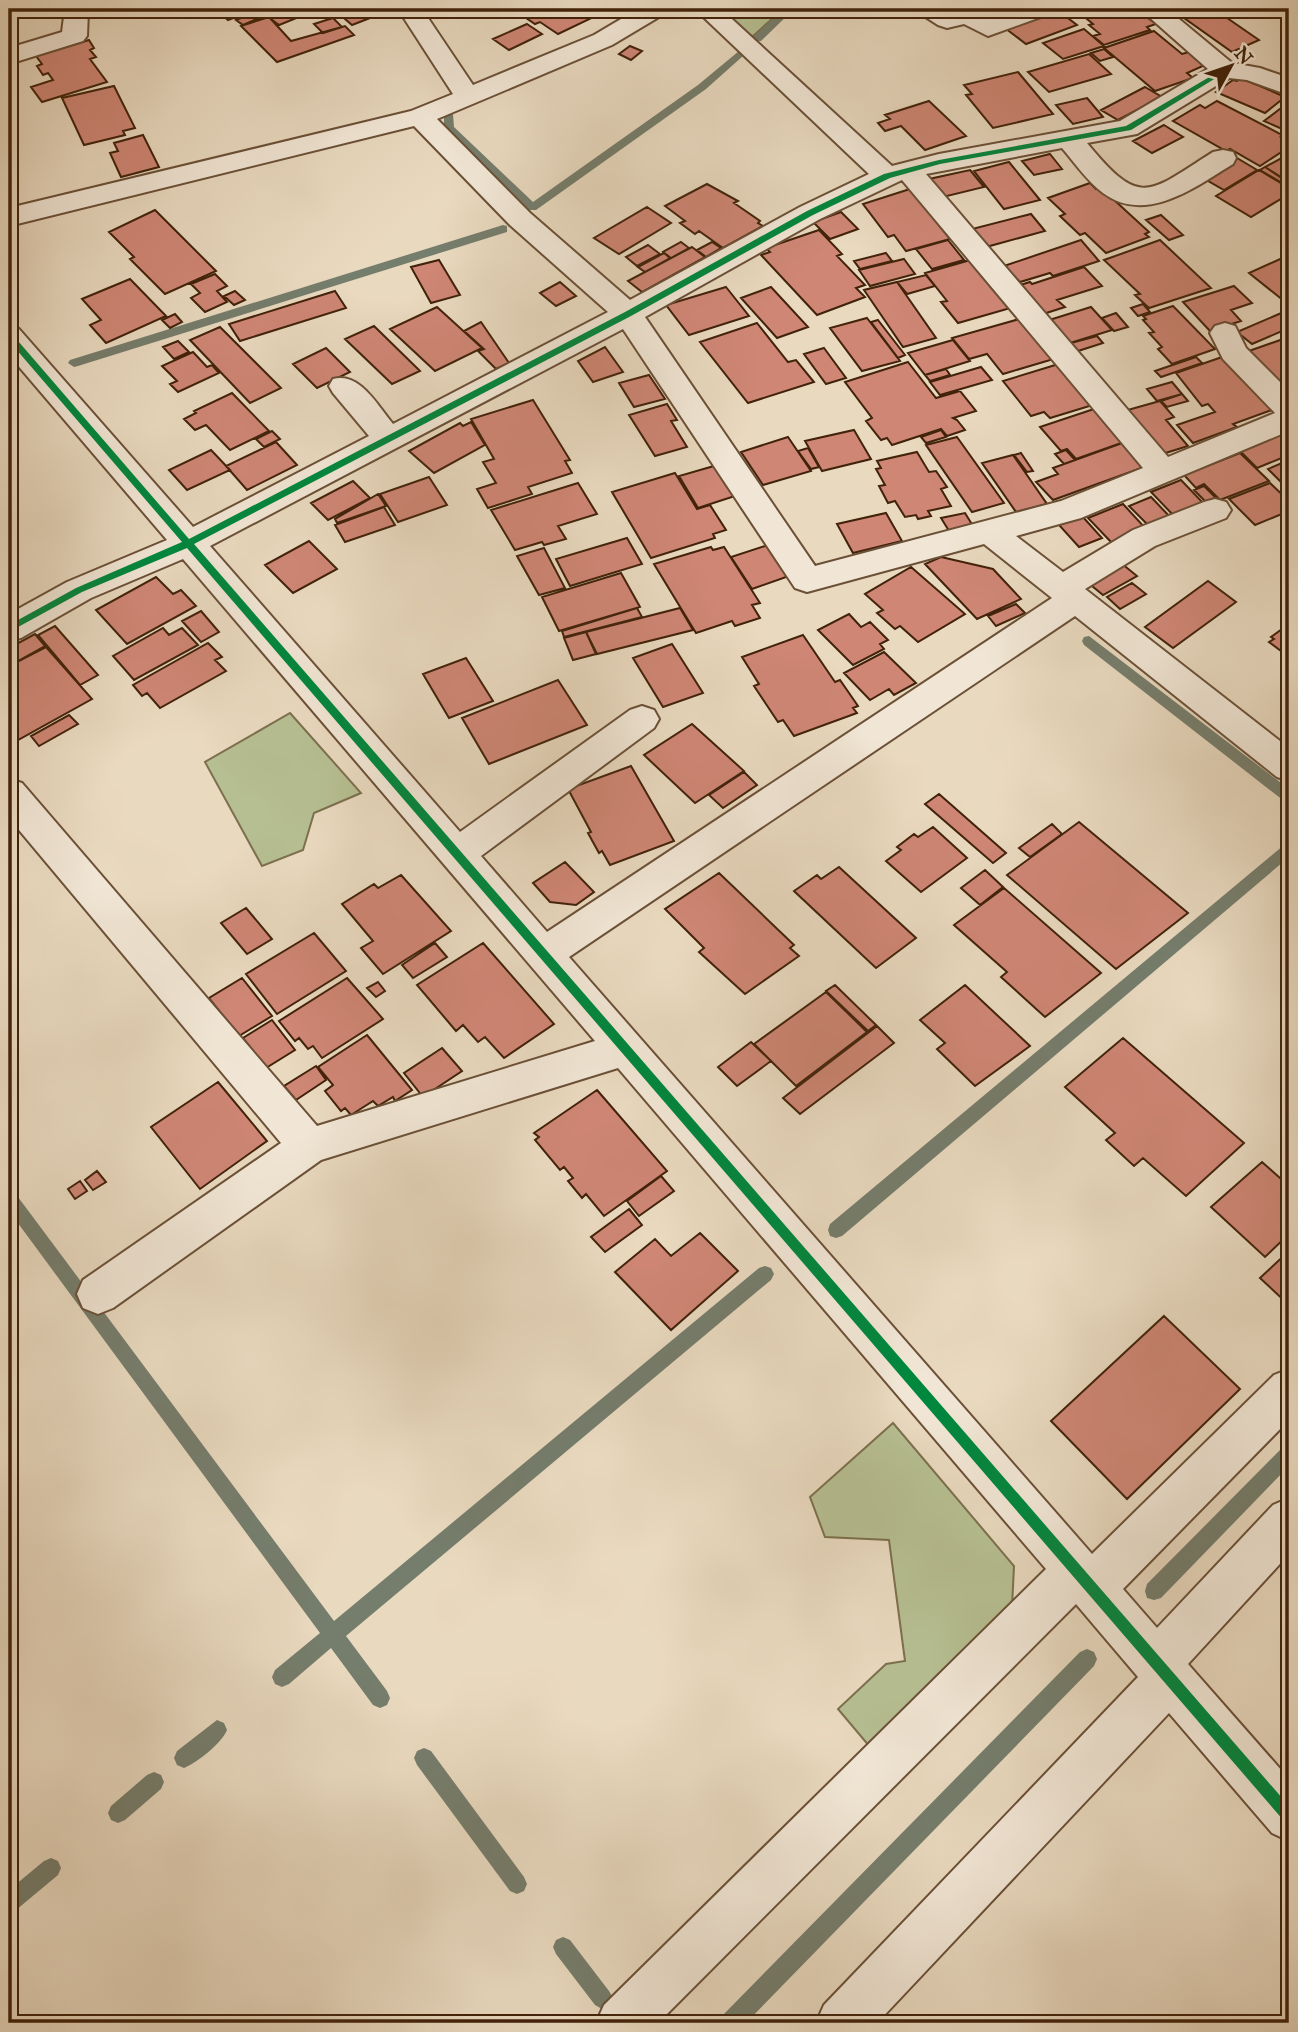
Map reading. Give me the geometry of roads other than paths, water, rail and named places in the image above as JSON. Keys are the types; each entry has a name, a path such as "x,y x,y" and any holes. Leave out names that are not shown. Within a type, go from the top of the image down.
{"street":[{"path":"410,9 468,97"},
{"path":"9,217 420,117 603,40 655,9"},
{"path":"707,9 898,173 1163,471"},
{"path":"930,9 947,20 968,16 988,29 1040,9"},
{"path":"1152,9 1225,70 1251,73 1289,87"},
{"path":"9,57 74,36 76,11"},
{"path":"9,629 79,590 187,544 628,314 810,213 898,173 939,162 1128,128 1225,70"},
{"path":"420,117 520,219 628,314 807,580 1070,510 1289,419"},
{"path":"1069,139 1114,188 1127,196 1158,195 1223,158"},
{"path":"1225,332 1233,352 1289,409"},
{"path":"9,336 1289,1816"},
{"path":"344,386 389,439"},
{"path":"544,954 1068,594 1144,538 1215,510"},
{"path":"990,532 1289,767"},
{"path":"456,854 642,719"},
{"path":"9,793 309,1146"},
{"path":"98,1294 309,1146 625,1049"},
{"path":"622,2023 1085,1579 1289,1390"},
{"path":"842,2023 1163,1670 1289,1521"}],"waterway":[{"path":"757,39 789,9"},
{"path":"449,116 449,128 532,208 702,87 739,54"},
{"path":"74,363 503,229"},
{"path":"1089,641 1289,797"},
{"path":"836,1230 1289,849"},
{"path":"9,1198 333,1635"},
{"path":"333,1635 765,1274"},
{"path":"1154,1591 1289,1453"},
{"path":"282,1677 333,1635"},
{"path":"333,1635 380,1698"},
{"path":"731,2023 1087,1659"},
{"path":"184,1758 217,1730"},
{"path":"424,1758 517,1884"},
{"path":"118,1813 154,1782"},
{"path":"9,1903 51,1868"},
{"path":"563,1947 602,1998"}]}
